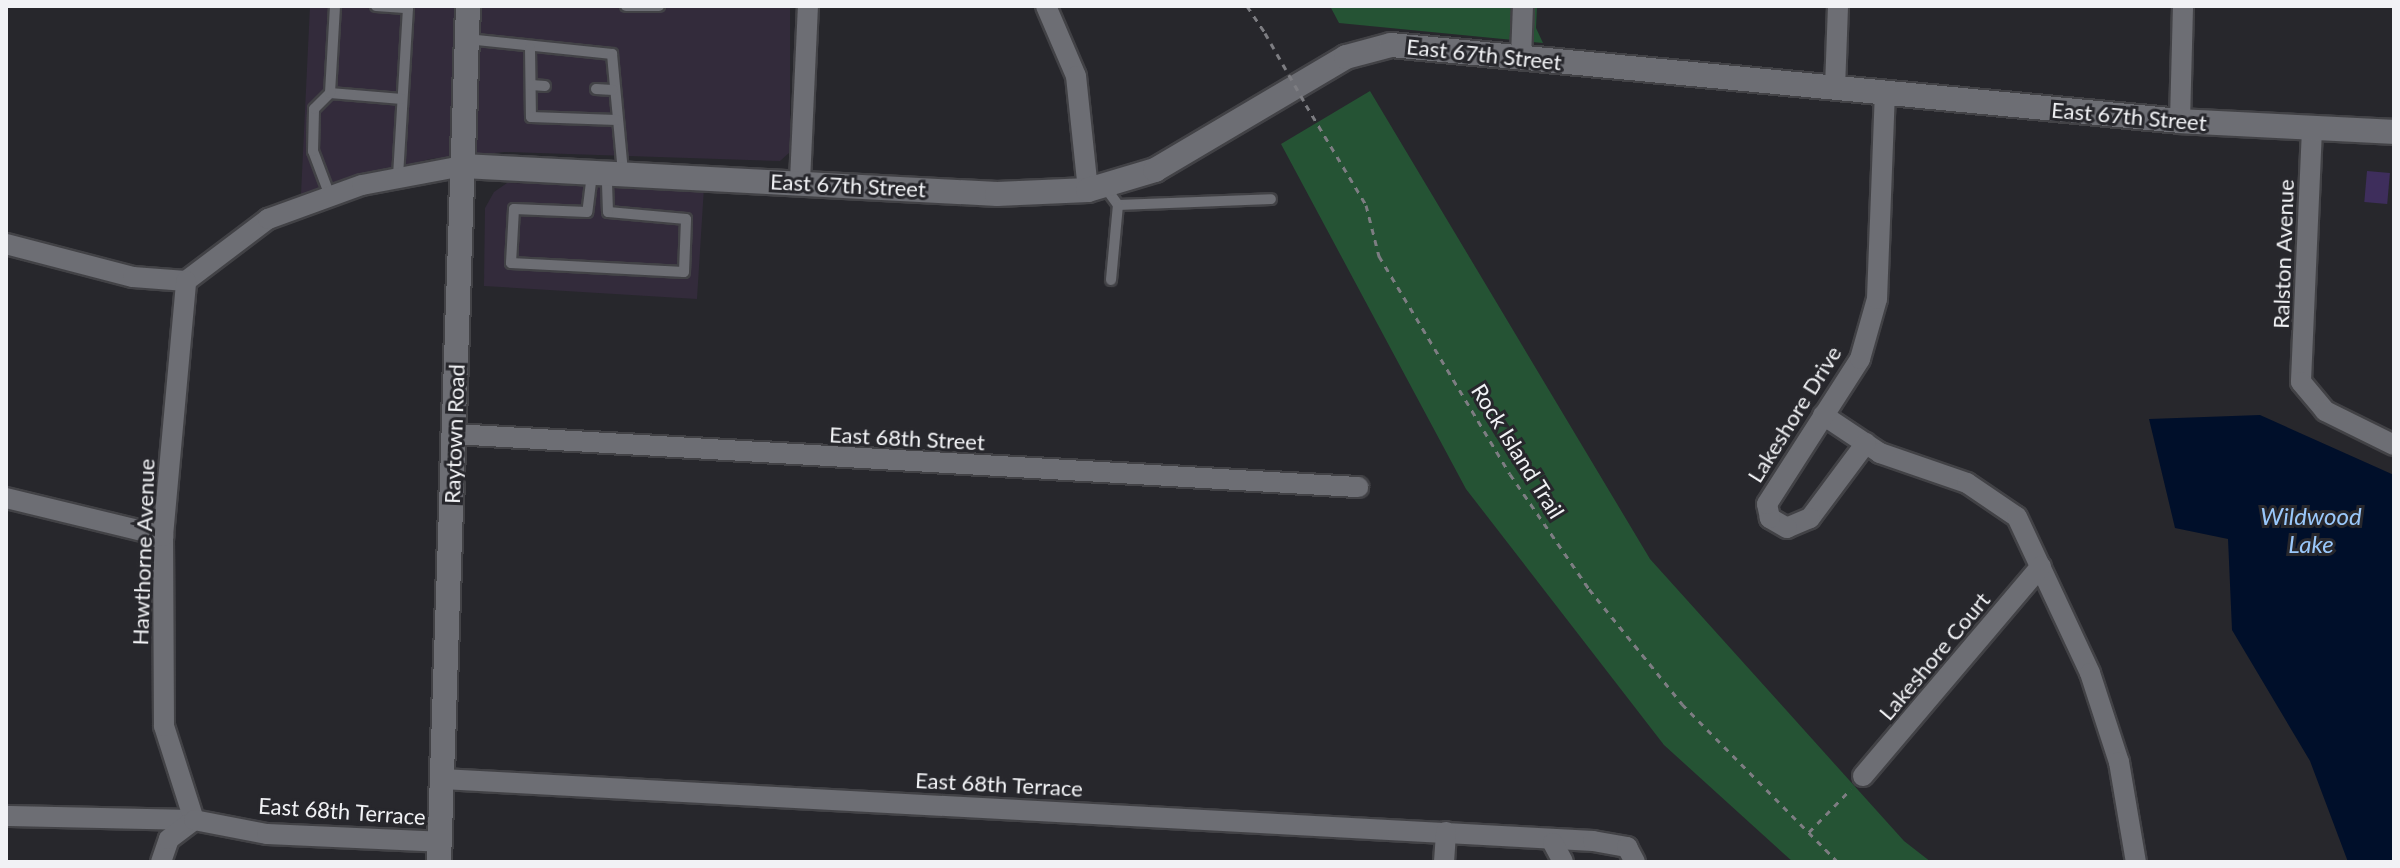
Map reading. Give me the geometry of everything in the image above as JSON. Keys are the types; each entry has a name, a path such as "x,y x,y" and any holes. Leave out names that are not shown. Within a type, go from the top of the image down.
{"street":[{"name":"Raytown Road","path":"439,852 468,6"},
{"path":"800,181 808,6"},
{"path":"1046,6 1076,76 1103,194"},
{"path":"1521,57 1523,6"},
{"path":"1835,88 1838,6"},
{"path":"2180,121 2183,6"},
{"name":"East 67th Street","path":"463,166 800,181 997,194 1103,194 1155,170 1346,57 1391,45 2180,121 2394,132"},
{"name":"Lakeshore Drive","path":"1866,443 1820,510 1795,527 1775,523 1767,504 1860,359 1877,299 1885,93"},
{"name":"Ralston Avenue","path":"2312,129 2301,382 2325,411 2394,445"},
{"path":"6,244 133,277 186,281 268,219 330,196 398,178 463,166"},
{"name":"Hawthorne Avenue","path":"186,281 163,536 164,726 194,820"},
{"path":"1823,415 1866,443 1994,497 2017,517 2041,566 2104,717 2119,762 2136,862"},
{"name":"East 68th Street","path":"454,434 1358,487"},
{"path":"6,498 163,536"},
{"name":"Lakeshore Court","path":"1863,776 2041,566"},
{"name":"East 68th Terrace","path":"442,779 1446,832 1627,847 1635,862"},
{"name":"East 68th Terrace","path":"6,816 194,820 267,834 439,852"},
{"path":"161,862 169,839 194,820"},
{"path":"1444,862 1446,832"},
{"path":"1553,843 1563,862"}],"lane":[{"path":"330,196 313,151 314,109 330,93 335,6"},
{"path":"376,6 408,8 398,178"},
{"path":"626,6 659,6"},
{"path":"467,39 530,48 612,54 617,120 607,172 608,212 686,219 684,272 511,263 514,209 587,212 607,172"},
{"path":"530,48 531,117 617,120"},
{"path":"531,85 545,86"},
{"path":"596,89 613,90"},
{"path":"330,93 402,99"},
{"path":"1111,280 1103,194 1271,199"}],"path":[{"name":"Rock Island Trail","path":"1247,6 1366,205 1379,256 1510,474 1563,550 1682,704 1838,862"},
{"path":"1809,832 1863,776"}],"shaded area":[{"path":"310,6 790,6 790,152 780,161 505,152 430,159 301,194"},
{"path":"507,183 704,187 697,299 484,286 485,208 494,192"}],"green space":[{"path":"1330,6 1537,6 1536,28 1543,43 1339,23"},
{"path":"1370,91 1650,559 1904,841 1931,862 1793,862 1664,745 1466,489 1281,144"}],"water":[{"name":"Wildwood Lake","path":"2260,415 2394,475 2394,862 2348,862 2310,761 2232,630 2228,539 2175,528 2149,419"}],"building":[{"path":"2367,171 2390,173 2387,204 2364,202"}]}
